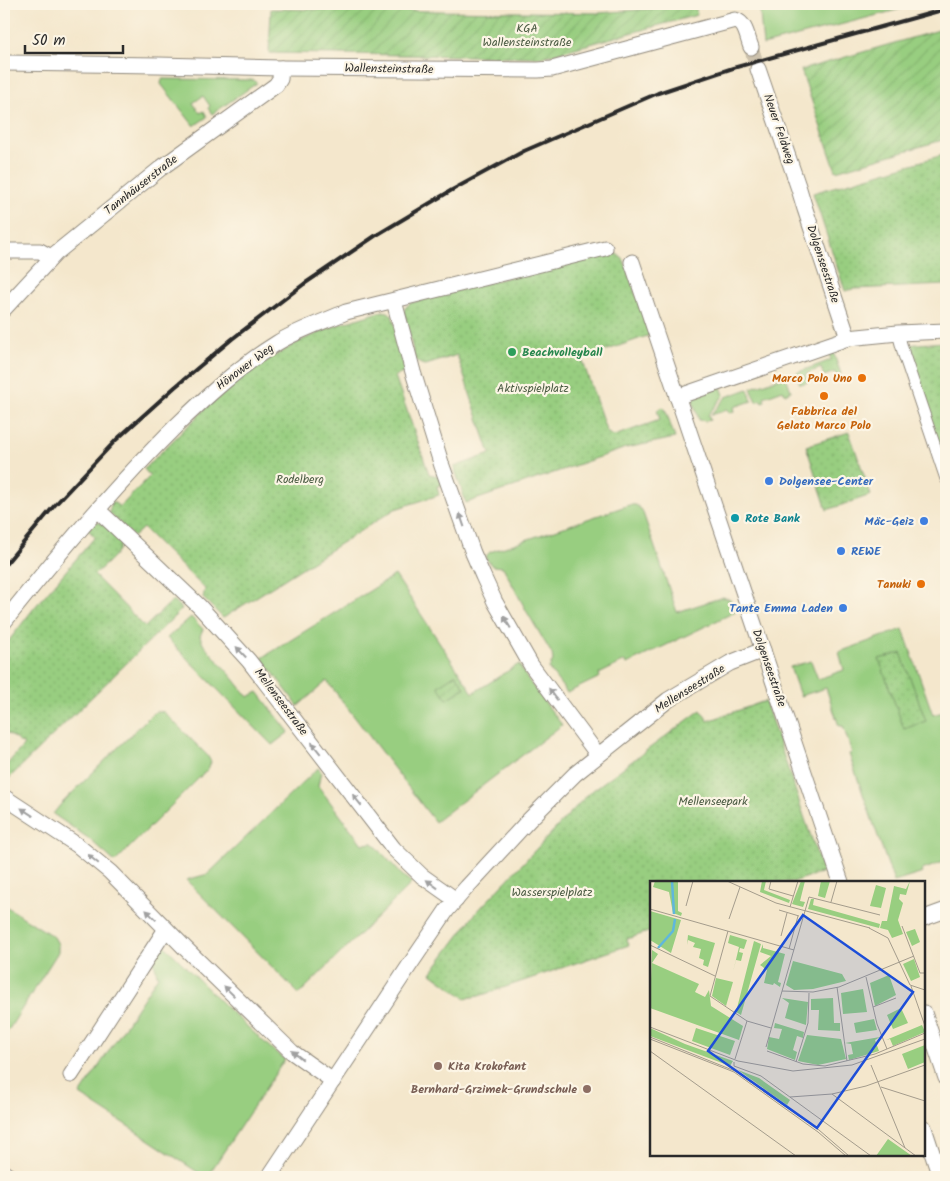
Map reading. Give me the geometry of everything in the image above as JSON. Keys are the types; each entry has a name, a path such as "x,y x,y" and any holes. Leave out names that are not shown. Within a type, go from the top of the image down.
{"street":[{"name":"Wallensteinstraße","path":"4,63 538,70 552,69 735,20 740,21 743,25 750,47"},
{"name":"Tannhäuserstraße","path":"4,309 51,257 161,168 276,85 280,79 281,68"},
{"name":"Neuer Feldweg","path":"758,69 799,189"},
{"name":"Dolgenseestraße","path":"799,189 848,338"},
{"name":"Hönower Weg","path":"4,622 98,510 172,430 206,397 253,359 278,342 346,312 605,248"},
{"path":"4,251 40,252 51,257"},
{"name":"Dolgenseestraße","path":"632,262 841,881"},
{"path":"394,301 413,372 442,466 473,553 495,602 531,665 598,755"},
{"path":"678,397 848,338 946,331"},
{"path":"898,333 946,479"},
{"name":"Mellenseestraße","path":"98,510 200,607 250,661 394,849 422,876 456,900"},
{"name":"Mellenseestraße","path":"269,1177 447,910 536,813 575,774 668,700 730,664 763,650"},
{"path":"4,797 84,851 110,872 296,1055 333,1081"},
{"path":"925,918 946,910"},
{"path":"71,1075 166,929"},
{"path":"925,1016 946,1078"},
{"path":"925,1130 941,1170"},
{"path":"4,1173 10,1177"}],"green space":[{"path":"759,4 920,4 763,45"},
{"name":"KGA Wallensteinstraße","path":"695,5 697,15 542,57 269,53 271,9 600,13"},
{"path":"946,28 946,139 836,171 801,70"},
{"path":"162,79 254,80 257,83 212,114 208,108 210,106 203,96 193,103 200,113 204,111 207,117 194,126 161,84"},
{"path":"946,154 946,285 853,289 845,291 813,193"},
{"name":"Aktivspielplatz","path":"602,253 617,254 624,260 650,335 582,359 606,430 614,436 660,420 657,410 663,407 675,438 626,448 466,503 454,467 490,454 457,355 426,365 418,362 415,359 404,311 405,308 410,303"},
{"name":"Rodelberg","path":"383,311 392,315 409,371 395,376 429,474 439,476 442,485 437,486 439,495 395,509 223,618 203,598 205,589 143,528 133,537 109,513 112,501 120,507 150,476 144,469 210,404 251,370 302,340 340,324"},
{"path":"944,342 946,347 946,465 905,345"},
{"path":"832,349 841,374 836,376 835,372 824,376 821,368 805,374 808,382 800,384 796,373 831,360 828,350"},
{"path":"786,376 791,391 785,394 783,390 764,397 765,401 756,402 751,388"},
{"path":"721,387 724,395 708,415 710,420 699,420 692,398"},
{"path":"748,389 752,401 734,407 735,411 729,413 727,410 711,415 726,397"},
{"path":"849,432 871,495 827,510 806,446"},
{"path":"629,505 636,505 642,510 677,612 723,597 731,600 735,612 627,664 625,661 599,674 600,677 567,693 549,669 553,660 552,654 503,567 492,566 485,557 490,552"},
{"path":"97,522 117,534 120,539 120,545 114,556 94,575 145,627 173,600 182,609 4,783 4,771 9,762 24,745 4,731 4,647 34,608 95,537 88,530"},
{"path":"395,575 473,693 519,664 526,677 562,725 435,822 327,681 298,706 262,658"},
{"path":"191,617 203,629 200,636 203,644 248,697 258,692 289,732 272,745 167,638"},
{"path":"903,629 933,715 946,711 946,861 922,870 923,873 894,881 849,754 852,753 843,726 839,726 826,688 800,696 790,667 811,661 818,679 844,670 839,652"},
{"path":"901,653 926,721 904,729 879,659"},
{"path":"456,674 465,688 447,699 438,686"},
{"name":"Mellenseepark","path":"765,701 823,872 796,881 650,881 650,931 627,939 629,945 479,996 465,998 431,973 475,914 589,793 701,710 708,721"},
{"path":"157,711 164,712 207,755 211,762 208,769 115,862 88,838 53,814"},
{"path":"318,768 321,772 318,786 362,844 373,843 402,875 412,883 299,994 186,880 208,874"},
{"path":"4,905 54,937 58,944 58,952 4,1037"},
{"path":"165,946 227,1008 285,1059 207,1177 80,1095 158,976 153,958 160,947"}],"tunnel":[{"path":"751,47 758,69"}],"tram line":[{"path":"297,4 368,6 534,4"}],"railway":[{"path":"4,566 54,506 116,440 232,339 304,284 375,236 452,190 524,151 658,93 733,68 946,9"}],"place":[{"name":"Beachvolleyball","path":"512,352"},
{"name":"Marco Polo Uno","path":"862,378"},
{"name":"Fabbrica del Gelato Marco Polo","path":"824,396"},
{"name":"Dolgensee-Center","path":"769,481"},
{"name":"Rote Bank","path":"735,518"},
{"name":"Mäc-Geiz","path":"924,521"},
{"name":"REWE","path":"841,551"},
{"name":"Tanuki","path":"921,584"},
{"name":"Tante Emma Laden","path":"843,608"},
{"name":"Kita Krokofant","path":"438,1066"},
{"name":"Bernhard-Grzimek-Grundschule","path":"587,1089"}],"park label":[{"name":"Wasserspielplatz","path":"552,892"}]}
